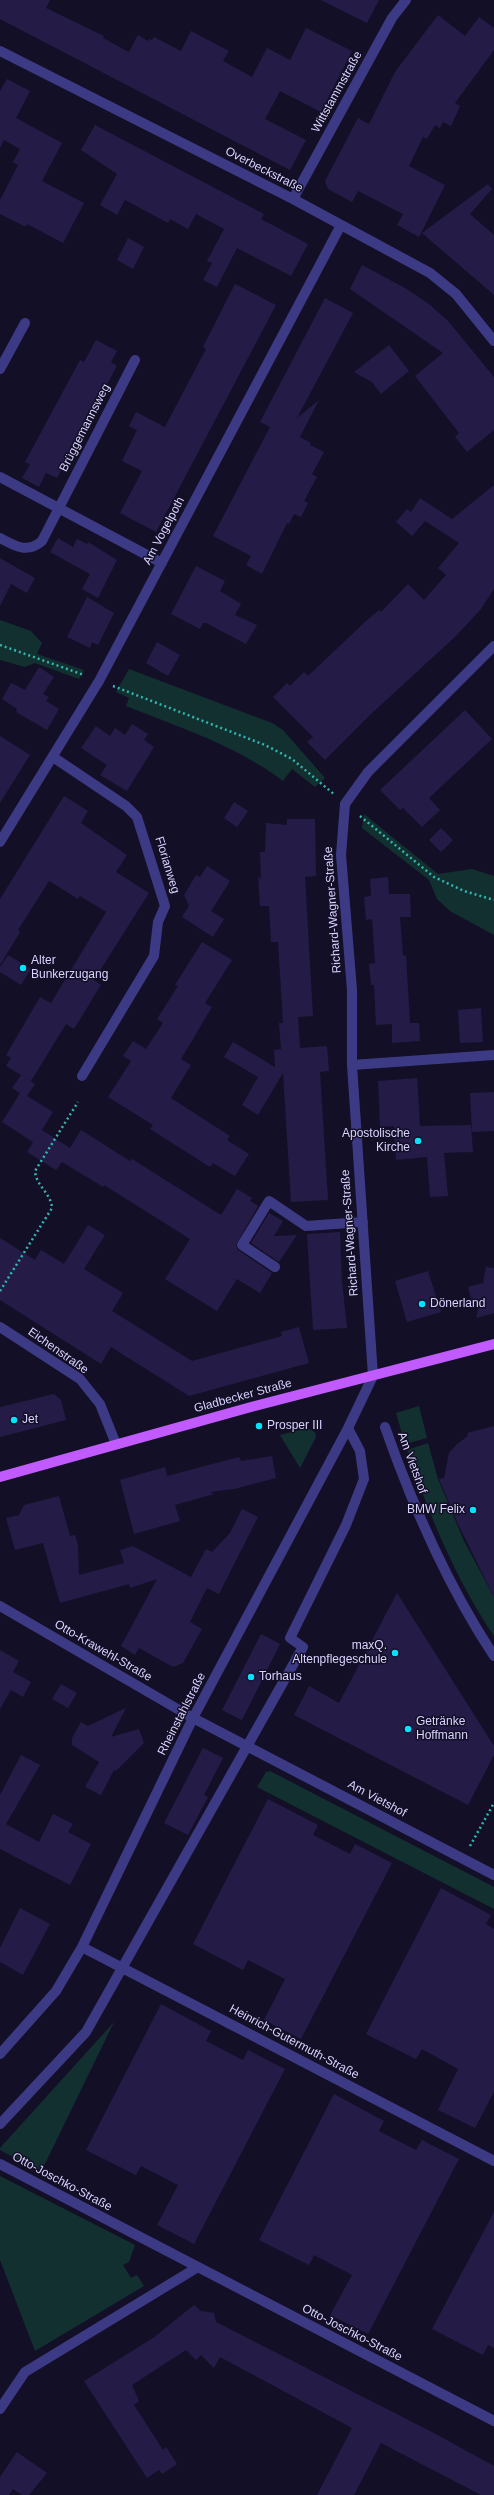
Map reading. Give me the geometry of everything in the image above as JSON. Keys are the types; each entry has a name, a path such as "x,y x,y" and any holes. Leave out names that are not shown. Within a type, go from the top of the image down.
{"main road":[{"name":"Gladbecker Straße","path":"0,1477 116,1444 494,1344"}],"street":[{"name":"Wittstammstraße","path":"293,199 392,18 406,0"},
{"name":"Overbeckstraße","path":"0,51 293,199 430,273 456,294 494,341"},
{"name":"Am Vogelpoth","path":"0,842 99,681 341,225"},
{"path":"0,369 25,323"},
{"name":"Brüggemannsweg","path":"0,538 18,547 36,546 42,541 134,360"},
{"path":"0,476 162,563"},
{"path":"345,804 368,772 494,646"},
{"name":"Florianweg","path":"53,757 126,806 137,817 165,906 158,922 154,956 82,1076"},
{"name":"Richard-Wagner-Straße","path":"345,804 341,855 352,990 352,1065 373,1376"},
{"path":"352,1065 494,1055"},
{"path":"275,1267 242,1245 269,1201 306,1226 363,1222"},
{"name":"Eichenstraße","path":"0,1327 80,1379 100,1404 116,1444"},
{"name":"Rheinstahlstraße","path":"0,2054 56,1991 82,1947 193,1718 348,1428 373,1376"},
{"name":"Am Vietshof","path":"385,1427 406,1488 434,1550 464,1607 494,1656"},
{"path":"0,2124 86,2032 304,1647 290,1638 351,1514 364,1479 360,1451 348,1428"},
{"name":"Otto-Krawehl-Straße","path":"0,1606 193,1718"},
{"name":"Am Vietshof","path":"193,1718 248,1745 494,1875"},
{"name":"Heinrich-Gutermuth-Straße","path":"82,1947 494,2161"},
{"name":"Otto-Joschko-Straße","path":"0,2164 494,2422"},
{"path":"0,2409 25,2372 198,2267"}],"path":[{"path":"0,644 264,745 292,759 434,877 464,892 494,900"},
{"path":"0,1291 52,1208 49,1195 38,1184 35,1171 78,1102"},
{"path":"462,1858 494,1803"}],"green space":[{"path":"0,620 31,631 42,643 37,654 84,670 79,679 35,663 25,667 0,660"},
{"path":"129,669 272,723 283,730 325,778 315,787 292,769 283,781 247,757 227,747 126,706 129,698 116,692"},
{"path":"364,814 438,874 472,869 494,876 494,935 450,911 437,899 429,880 362,828"},
{"path":"419,1406 427,1438 405,1444 396,1413"},
{"path":"307,1428 315,1432 316,1437 300,1468 280,1435"},
{"path":"428,1443 438,1479 464,1541 494,1597 494,1636 467,1592 444,1546 407,1450"},
{"path":"270,1771 494,1887 494,1909 257,1787 266,1772"},
{"path":"114,2022 41,2172 0,2150 0,2148"},
{"path":"0,2176 135,2245 129,2262 123,2265 131,2278 137,2275 144,2286 35,2351 0,2260"}],"building":[{"path":"0,0 50,0 46,8 104,36 103,38 129,52 138,35 148,41 149,39 152,40 154,37 181,51 191,31 229,51 223,61 252,77 267,48 290,60 306,28 352,51 321,112 280,91 265,119 306,140 290,170 0,19"},
{"path":"321,0 379,0 367,23"},
{"path":"438,15 465,36 479,17 494,28 494,50 455,103 460,106 451,126 443,122 440,128 435,125 427,139 423,137 409,166 445,185 419,237 397,225 403,214 358,191 352,202 328,189 325,181 358,118 369,124 395,72"},
{"path":"7,79 30,91 16,118 62,143 42,181 84,203 63,243 27,224 26,227 0,214 0,200 18,165 13,162 20,149 4,140 0,148 0,91"},
{"path":"95,125 264,214 261,219 308,244 291,276 237,248 217,287 203,280 212,263 207,261 224,229 196,214 188,229 170,219 168,223 125,200 117,215 100,205 117,174 81,150"},
{"path":"488,184 492,189 470,214 494,235 494,295 422,233"},
{"path":"128,238 144,247 133,269 117,260"},
{"path":"362,265 405,288 429,304 448,321 494,377 494,430 467,452 455,437 459,433 415,376 443,353 350,289"},
{"path":"235,284 276,305 156,532 120,513 142,471 122,461 137,430 129,426 136,412 165,427 206,349 203,347"},
{"path":"325,298 353,313 297,418 319,400 300,437 311,443 310,445 324,452 312,474 317,477 304,501 308,503 301,517 294,514 289,524 287,523 262,574 246,565 251,556 213,536 270,427 260,422"},
{"path":"96,340 117,351 111,362 117,366 57,478 46,473 39,487 22,478 30,464 25,462 80,360 84,362"},
{"path":"389,345 409,371 381,394 372,382 354,372"},
{"path":"494,485 494,589 481,609 456,636 371,714 325,760 307,742 313,737 273,697 287,683 290,686 304,672 308,676 366,621 379,610 381,612 408,584 424,600 446,575 438,568 459,543 425,521 412,536 396,522 407,509 411,512 420,498 452,519"},
{"path":"58,538 73,547 77,539 87,544 88,542 117,560 98,598 82,589 90,574 50,552"},
{"path":"0,558 35,578 27,593 11,584 0,606"},
{"path":"196,566 225,581 220,591 241,604 235,615 257,625 246,644 206,623 203,623 200,629 171,614"},
{"path":"87,597 114,613 98,645 92,642 90,648 67,637"},
{"path":"157,642 180,655 168,676 146,663"},
{"path":"39,667 54,677 43,694 49,697 46,701 59,709 47,730 16,712 17,709 2,699 11,683 25,690"},
{"path":"465,710 492,739 429,798 440,810 422,827 403,808 400,810 380,790"},
{"path":"132,724 148,734 144,740 154,747 127,791 100,775 107,765 81,748 96,726 110,736 115,728 125,735"},
{"path":"0,736 30,755 0,803"},
{"path":"64,796 88,811 81,823 127,855 116,872 149,893 94,980 101,985 74,1029 66,1024 31,1081 6,1066 11,1058 6,1055 40,997 51,1003 106,912 80,896 78,899 49,881 18,930 20,932 0,965 0,899"},
{"path":"234,802 248,811 237,827 224,818"},
{"path":"287,819 315,819 316,876 305,877 313,1016 298,1017 300,1048 327,1046 329,1071 320,1072 328,1200 291,1202 283,1073 258,1115 242,1105 258,1077 224,1057 233,1042 275,1067 274,1050 281,1049 279,1023 283,1023 278,942 271,942 269,906 260,906 258,876 261,879 260,852 265,852 266,823 287,825"},
{"path":"441,828 453,840 441,852 429,840"},
{"path":"207,866 230,881 211,911 224,919 213,937 182,917 189,906 184,895 196,875 200,877"},
{"path":"388,877 389,894 410,894 411,917 400,917 403,956 406,955 410,1023 419,1023 420,1041 392,1043 392,1024 376,1025 374,985 371,985 369,964 375,963 372,919 366,920 364,897 371,896 370,879"},
{"path":"202,942 232,960 205,1003 212,1007 181,1059 191,1065 171,1098 230,1136 227,1140 249,1154 235,1176 213,1163 210,1167 150,1129 153,1125 108,1097 131,1061 123,1056 133,1041 146,1049 163,1023 157,1019 178,986 175,985"},
{"path":"8,955 31,969 21,985 0,972 0,967"},
{"path":"481,1008 483,1042 460,1043 458,1010"},
{"path":"21,1075 35,1084 27,1096 53,1112 42,1130 70,1148 81,1130 130,1161 132,1159 221,1215 237,1189 252,1198 250,1201 258,1206 236,1245 238,1250 272,1273 260,1293 237,1279 217,1311 165,1279 190,1239 104,1185 103,1187 62,1162 56,1170 27,1152 33,1142 2,1122 20,1093 12,1088"},
{"path":"417,1078 420,1126 471,1125 473,1152 444,1153 448,1196 430,1197 427,1157 396,1160 394,1126 380,1127 378,1081"},
{"path":"494,1092 494,1131 472,1132 470,1093"},
{"path":"269,1213 283,1221 274,1236 297,1235 279,1262 251,1243"},
{"path":"88,1225 105,1235 84,1269 123,1293 112,1311 192,1361 282,1336 281,1332 299,1327 309,1363 189,1396 111,1347 101,1364 0,1300 0,1238 35,1260 41,1250 64,1264"},
{"path":"340,1232 342,1281 347,1328 313,1330 307,1234"},
{"path":"486,1267 494,1268 494,1313 476,1318 480,1300 472,1302 468,1287 483,1283"},
{"path":"428,1271 441,1312 407,1322 395,1281"},
{"path":"54,1394 61,1400 66,1420 0,1437 0,1407"},
{"name":"BMW Felix","path":"494,1426 494,1597 457,1522 439,1479 444,1478 449,1453 457,1444 468,1436 467,1433"},
{"path":"272,1456 276,1478 234,1489 210,1492 214,1494 175,1505 180,1521 134,1534 120,1480 165,1467 167,1476 239,1457 241,1461"},
{"path":"59,1496 70,1536 75,1535 78,1545 79,1575 124,1563 120,1550 133,1546 191,1577 206,1549 212,1552 230,1533 242,1509 258,1517 219,1594 207,1588 190,1622 202,1629 183,1663 173,1667 139,1648 135,1655 121,1646 157,1579 130,1588 129,1584 60,1603 43,1543 15,1550 6,1518 19,1515 24,1505"},
{"path":"397,1593 494,1746 494,1755 468,1805 294,1715 309,1686 339,1703"},
{"name":"Torhaus","path":"261,1634 280,1644 242,1720 222,1710"},
{"path":"0,1650 19,1661 13,1672 31,1682 23,1697 11,1690 0,1709"},
{"path":"61,1684 77,1693 68,1708 52,1699"},
{"path":"126,1708 111,1737 139,1729 144,1743 116,1771 114,1770 101,1795 85,1787 99,1762 72,1745 72,1738 81,1722 88,1726"},
{"path":"203,1748 223,1758 204,1795 208,1797 188,1835 164,1823"},
{"path":"21,1755 40,1765 6,1824 39,1842 53,1814 73,1824 68,1832 91,1844 70,1885 0,1849 0,1795"},
{"path":"268,1799 318,1825 313,1835 350,1854 355,1844 392,1863 301,2039 264,2020 285,1979 248,1960 243,1970 193,1944"},
{"path":"441,1888 491,1915 486,1924 494,1929 494,2092 475,2128 438,2110 458,2069 422,2049 416,2059 366,2034"},
{"path":"20,1908 50,1924 23,1975 0,1962 0,1948"},
{"path":"161,2004 211,2031 206,2041 243,2060 248,2050 285,2069 194,2244 157,2225 178,2185 141,2166 136,2175 86,2150"},
{"path":"334,2094 384,2121 379,2131 416,2150 422,2140 459,2159 368,2334 330,2315 352,2275 314,2255 309,2265 259,2240"},
{"path":"494,2212 494,2348 488,2345 483,2355 432,2329"},
{"path":"194,2305 201,2311 214,2313 216,2322 432,2432 494,2466 494,2495 481,2495 381,2443 354,2495 317,2495 352,2428 220,2357 214,2368 201,2355 196,2360 186,2350 132,2385 139,2401 134,2405 163,2450 166,2447 177,2464 162,2474 159,2470 147,2478 84,2381 153,2338"},
{"path":"17,2452 47,2473 29,2495 22,2495 13,2489 9,2495 0,2495 0,2477"}],"place":[{"name":"Alter Bunkerzugang","path":"23,968"},
{"name":"Apostolische Kirche","path":"418,1141"},
{"name":"Dönerland","path":"422,1304"},
{"name":"Jet","path":"14,1420"},
{"name":"Prosper III","path":"259,1426"},
{"name":"BMW Felix","path":"473,1510"},
{"name":"maxQ. Altenpflegeschule","path":"395,1653"},
{"name":"Torhaus","path":"251,1677"},
{"name":"Getränke Hoffmann","path":"408,1729"}]}
